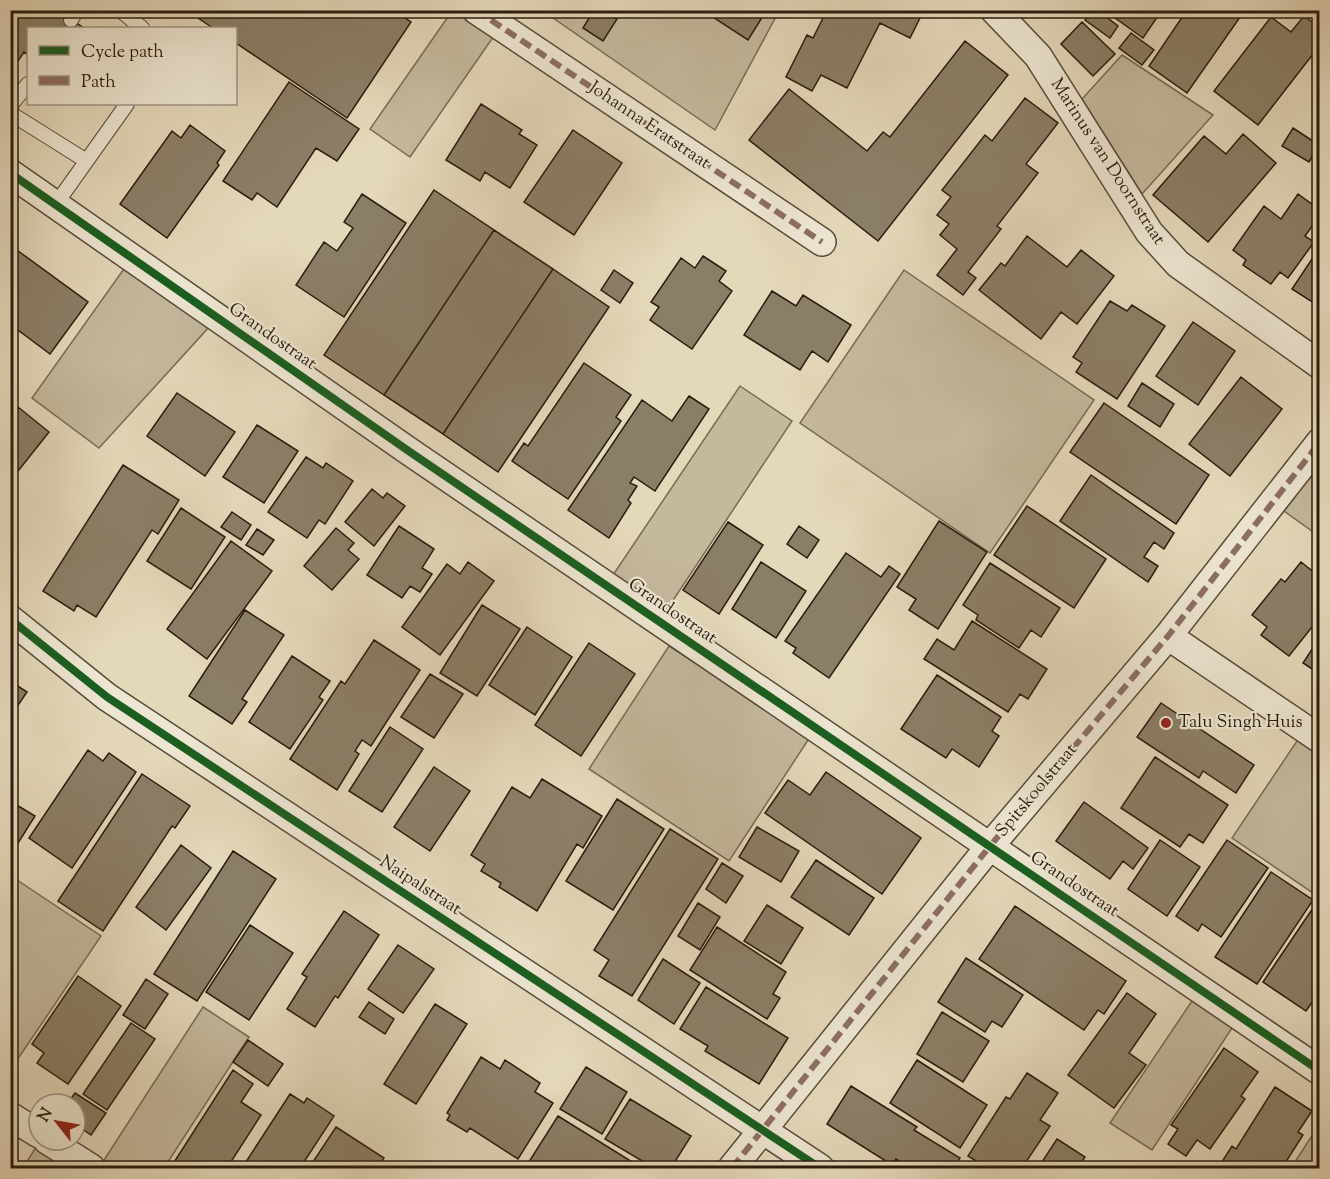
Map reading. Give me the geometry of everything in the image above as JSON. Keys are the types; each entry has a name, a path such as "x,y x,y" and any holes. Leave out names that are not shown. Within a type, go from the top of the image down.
{"street":[{"name":"Johanna Eratstraat","path":"476,10 822,242"},
{"name":"Marinus van Doornstraat","path":"994,10 1038,56 1149,232 1178,264 1320,365"},
{"name":"Grandostraat","path":"10,173 410,452 1320,1071"},
{"name":"Spitskoolstraat","path":"732,1168 990,846 1168,636 1320,442"},
{"name":"Naipalstraat","path":"10,619 107,697 820,1168"},
{"path":"1168,636 1320,739"},
{"path":"10,1116 27,1127"},
{"path":"66,1152 91,1168"}],"lane":[{"path":"120,10 141,27"},
{"path":"10,106 27,85"},
{"path":"56,204 85,160 126,105"},
{"path":"10,113 85,160"}],"shaded area":[{"path":"452,11 464,11 496,33 410,157 370,129"},
{"path":"543,11 779,11 715,130"},
{"path":"1122,55 1213,115 1142,194 1082,99"},
{"path":"126,266 210,326 99,448 32,398"},
{"path":"904,270 1094,400 990,553 800,423"},
{"path":"740,386 792,421 666,611 613,575"},
{"path":"1319,466 1319,536 1284,511"},
{"path":"669,646 810,737 729,861 589,769"},
{"path":"1299,738 1319,752 1319,897 1232,838"},
{"path":"11,876 101,936 11,1069"},
{"path":"1194,998 1234,1025 1152,1150 1110,1123"},
{"path":"203,1007 249,1037 164,1168 118,1168 104,1160"},
{"path":"1319,1125 1319,1168 1291,1168"},
{"path":"33,1152 44,1152 70,1168 23,1168"}],"building":[{"path":"10,10 57,10 82,27 27,27 27,54 24,52 10,73"},
{"path":"186,10 393,10 411,22 347,118 237,44 237,27 212,27"},
{"path":"594,10 602,10 617,19 603,41 583,28"},
{"path":"702,10 766,10 766,11 748,40"},
{"path":"827,10 924,10 910,38 880,23 847,88 821,75 812,91 786,77 807,35 813,38"},
{"path":"1092,10 1097,10 1118,26 1110,38 1085,20"},
{"path":"1104,10 1162,10 1143,38"},
{"path":"1187,10 1245,10 1187,93 1149,66"},
{"path":"1304,16 1320,28 1320,45 1258,125 1214,91 1271,17 1291,32"},
{"path":"1082,22 1115,54 1093,76 1061,44"},
{"path":"1131,33 1154,50 1142,65 1119,48"},
{"path":"965,41 1008,75 878,241 749,140 789,89 867,151 883,132 890,137"},
{"path":"289,82 359,129 337,161 316,148 277,207 257,193 252,200 223,181"},
{"path":"1025,98 1058,123 1026,164 1038,173 997,226 1001,229 968,272 976,278 963,295 937,275 957,249 940,235 949,224 937,215 951,197 942,190 985,135 992,141"},
{"path":"481,104 522,130 519,134 537,145 510,188 485,172 480,181 446,160"},
{"path":"190,125 225,151 217,163 219,165 167,238 120,204 172,131 181,138"},
{"path":"1293,128 1319,145 1309,162 1282,146"},
{"path":"573,130 622,163 574,235 524,202"},
{"path":"1243,134 1276,163 1208,242 1153,195 1204,136 1226,154"},
{"path":"434,190 494,230 384,395 324,355"},
{"path":"362,194 406,223 344,317 296,285 324,242 337,251 353,228 344,222"},
{"path":"1298,194 1320,210 1320,215 1305,236 1314,242 1288,278 1280,272 1271,284 1243,265 1246,260 1233,250 1264,206 1281,219"},
{"path":"494,230 553,269 443,434 384,395"},
{"path":"1027,236 1067,267 1081,250 1114,276 1077,324 1061,312 1041,339 979,290 1001,263 1005,266"},
{"path":"10,245 88,302 50,354 10,324"},
{"path":"1320,247 1320,307 1292,289"},
{"path":"703,256 726,271 719,281 732,291 692,349 650,320 659,307 651,302 681,258 695,268"},
{"path":"553,269 609,307 498,472 443,434"},
{"path":"614,270 633,283 620,303 601,290"},
{"path":"772,291 796,306 803,295 851,325 828,362 812,351 800,370 744,335"},
{"path":"1110,301 1127,311 1132,305 1165,326 1117,399 1076,372 1082,363 1073,357"},
{"path":"1193,322 1235,351 1198,405 1156,376"},
{"path":"584,363 631,395 616,417 621,421 568,499 512,461 524,443 528,446"},
{"path":"1241,377 1282,409 1230,476 1189,444"},
{"path":"1142,383 1174,404 1160,427 1128,406"},
{"path":"177,393 235,432 205,476 147,436"},
{"path":"689,396 709,409 655,491 634,477 630,483 637,486 628,500 631,503 609,538 568,510 642,400 672,421"},
{"path":"1104,403 1209,475 1176,524 1070,452"},
{"path":"18,407 49,432 10,481 10,417"},
{"path":"257,425 298,451 264,503 223,477"},
{"path":"306,457 323,468 326,463 353,481 325,524 319,520 307,538 268,512"},
{"path":"123,465 179,500 158,534 152,530 96,617 77,605 74,611 43,591"},
{"path":"1091,475 1174,533 1164,549 1154,542 1144,557 1158,566 1148,582 1060,521"},
{"path":"372,489 383,498 387,493 405,506 374,546 345,522"},
{"path":"1027,506 1106,559 1074,608 994,555"},
{"path":"181,508 225,537 191,589 147,561"},
{"path":"232,512 251,525 241,540 221,527"},
{"path":"939,521 987,552 938,629 909,610 916,599 897,587"},
{"path":"728,522 763,545 719,614 683,590"},
{"path":"399,526 434,549 422,568 432,574 420,592 410,586 402,598 367,575"},
{"path":"799,526 819,540 807,558 787,544"},
{"path":"336,528 354,543 348,550 359,559 332,590 304,566"},
{"path":"257,529 274,540 263,555 246,545"},
{"path":"231,541 272,571 207,659 167,629"},
{"path":"846,553 881,577 889,566 900,574 829,678 793,653 796,648 785,641"},
{"path":"468,562 494,581 440,655 402,627 447,564 460,574"},
{"path":"761,562 806,591 776,638 732,609"},
{"path":"1301,562 1320,577 1320,617 1289,656 1261,635 1267,627 1252,615 1281,579 1285,582"},
{"path":"990,563 1060,608 1041,637 1031,630 1019,648 976,620 978,615 963,605"},
{"path":"482,605 520,629 477,696 440,673"},
{"path":"245,610 284,635 242,699 247,702 232,724 189,696"},
{"path":"972,621 1047,669 1028,699 1020,694 1008,712 924,659 937,639 954,650"},
{"path":"527,627 572,657 535,715 489,685"},
{"path":"1320,637 1320,674 1303,663"},
{"path":"374,640 420,670 371,746 362,740 355,751 359,754 337,790 290,759 341,681 345,684"},
{"path":"589,643 635,674 581,756 535,725"},
{"path":"292,656 330,681 319,697 323,700 290,749 249,722"},
{"path":"430,674 463,694 434,738 401,717"},
{"path":"937,675 1001,717 992,731 999,736 979,767 952,749 946,758 901,729"},
{"path":"10,681 27,692 10,717"},
{"path":"1161,703 1254,765 1236,793 1203,771 1199,778 1137,737"},
{"path":"390,727 423,749 382,812 349,791"},
{"path":"88,750 103,761 109,753 136,772 72,868 29,838"},
{"path":"1155,757 1228,805 1203,843 1189,834 1180,847 1121,808"},
{"path":"434,767 470,791 430,851 394,827"},
{"path":"826,772 921,838 882,894 765,813 788,780 810,795"},
{"path":"142,774 190,806 175,828 172,826 103,931 58,901"},
{"path":"542,779 602,816 583,848 577,844 537,911 499,887 501,883 481,871 485,864 471,855 512,787 530,798"},
{"path":"617,799 664,829 613,910 566,881"},
{"path":"10,801 35,816 10,856"},
{"path":"1084,802 1148,848 1133,869 1123,861 1110,879 1056,841"},
{"path":"757,827 799,851 781,882 739,857"},
{"path":"670,829 718,859 632,996 599,976 609,960 594,950"},
{"path":"1160,840 1200,867 1167,916 1128,889"},
{"path":"1227,840 1268,868 1221,937 1202,924 1198,931 1176,916"},
{"path":"181,845 211,868 166,930 136,907"},
{"path":"233,851 276,879 197,1001 154,974"},
{"path":"816,860 874,898 849,935 791,897"},
{"path":"722,863 743,876 726,903 706,889"},
{"path":"1271,872 1313,900 1257,984 1215,957"},
{"path":"698,903 720,917 700,950 678,936"},
{"path":"767,905 803,928 781,964 744,941"},
{"path":"1315,905 1320,908 1320,991 1306,1011 1263,982"},
{"path":"1015,906 1126,981 1104,1014 1098,1010 1084,1030 979,959"},
{"path":"344,911 379,935 338,998 335,996 315,1027 287,1009 307,977 302,974"},
{"path":"250,925 293,953 249,1020 206,992"},
{"path":"717,927 786,972 773,994 780,998 767,1019 690,970"},
{"path":"398,945 434,969 403,1013 368,989"},
{"path":"966,958 1023,995 1002,1027 992,1021 985,1032 938,1002"},
{"path":"663,959 700,983 674,1024 638,1000"},
{"path":"78,976 121,1006 68,1084 37,1063 44,1053 32,1044"},
{"path":"146,979 168,994 145,1029 123,1015"},
{"path":"706,987 788,1038 759,1084 705,1051 708,1046 680,1029"},
{"path":"1127,993 1156,1014 1129,1053 1146,1065 1114,1108 1068,1075"},
{"path":"369,1002 394,1019 385,1034 359,1017"},
{"path":"435,1004 467,1024 416,1104 384,1084"},
{"path":"942,1012 989,1041 963,1082 917,1054"},
{"path":"131,1023 155,1039 107,1110 87,1097 87,1092 84,1092"},
{"path":"248,1040 283,1064 268,1086 233,1062"},
{"path":"1224,1048 1258,1072 1241,1096 1245,1099 1210,1149 1197,1140 1186,1156 1168,1144 1178,1129 1171,1125"},
{"path":"481,1057 500,1069 505,1060 540,1083 535,1092 553,1103 518,1159 470,1128 467,1132 447,1120 450,1115 447,1113"},
{"path":"917,1060 987,1105 960,1148 890,1103"},
{"path":"586,1067 627,1092 602,1134 560,1109"},
{"path":"233,1070 253,1084 241,1102 261,1115 227,1168 171,1167"},
{"path":"1027,1073 1058,1093 1040,1120 1050,1126 1022,1168 987,1168 968,1156 1006,1097 1010,1099"},
{"path":"851,1086 917,1127 914,1130 960,1158 954,1168 910,1168 896,1159 892,1165 827,1124"},
{"path":"1275,1087 1312,1111 1298,1132 1303,1135 1282,1168 1218,1168 1232,1146 1236,1149"},
{"path":"290,1094 304,1103 307,1098 334,1116 300,1168 242,1168"},
{"path":"630,1099 691,1136 671,1168 654,1168 605,1139"},
{"path":"87,1101 106,1113 91,1135 87,1132"},
{"path":"558,1116 642,1168 525,1168"},
{"path":"336,1127 384,1158 377,1168 309,1168"},
{"path":"1057,1139 1085,1157 1078,1168 1038,1168"}],"marked path":[{"path":"476,10 822,242"},
{"path":"732,1168 990,846 1168,636 1320,442"}],"cycle path":[{"path":"10,173 410,452 1320,1071"},
{"path":"10,619 107,697 820,1168"}],"place":[{"name":"Talu Singh Huis","path":"1166,723"}]}
